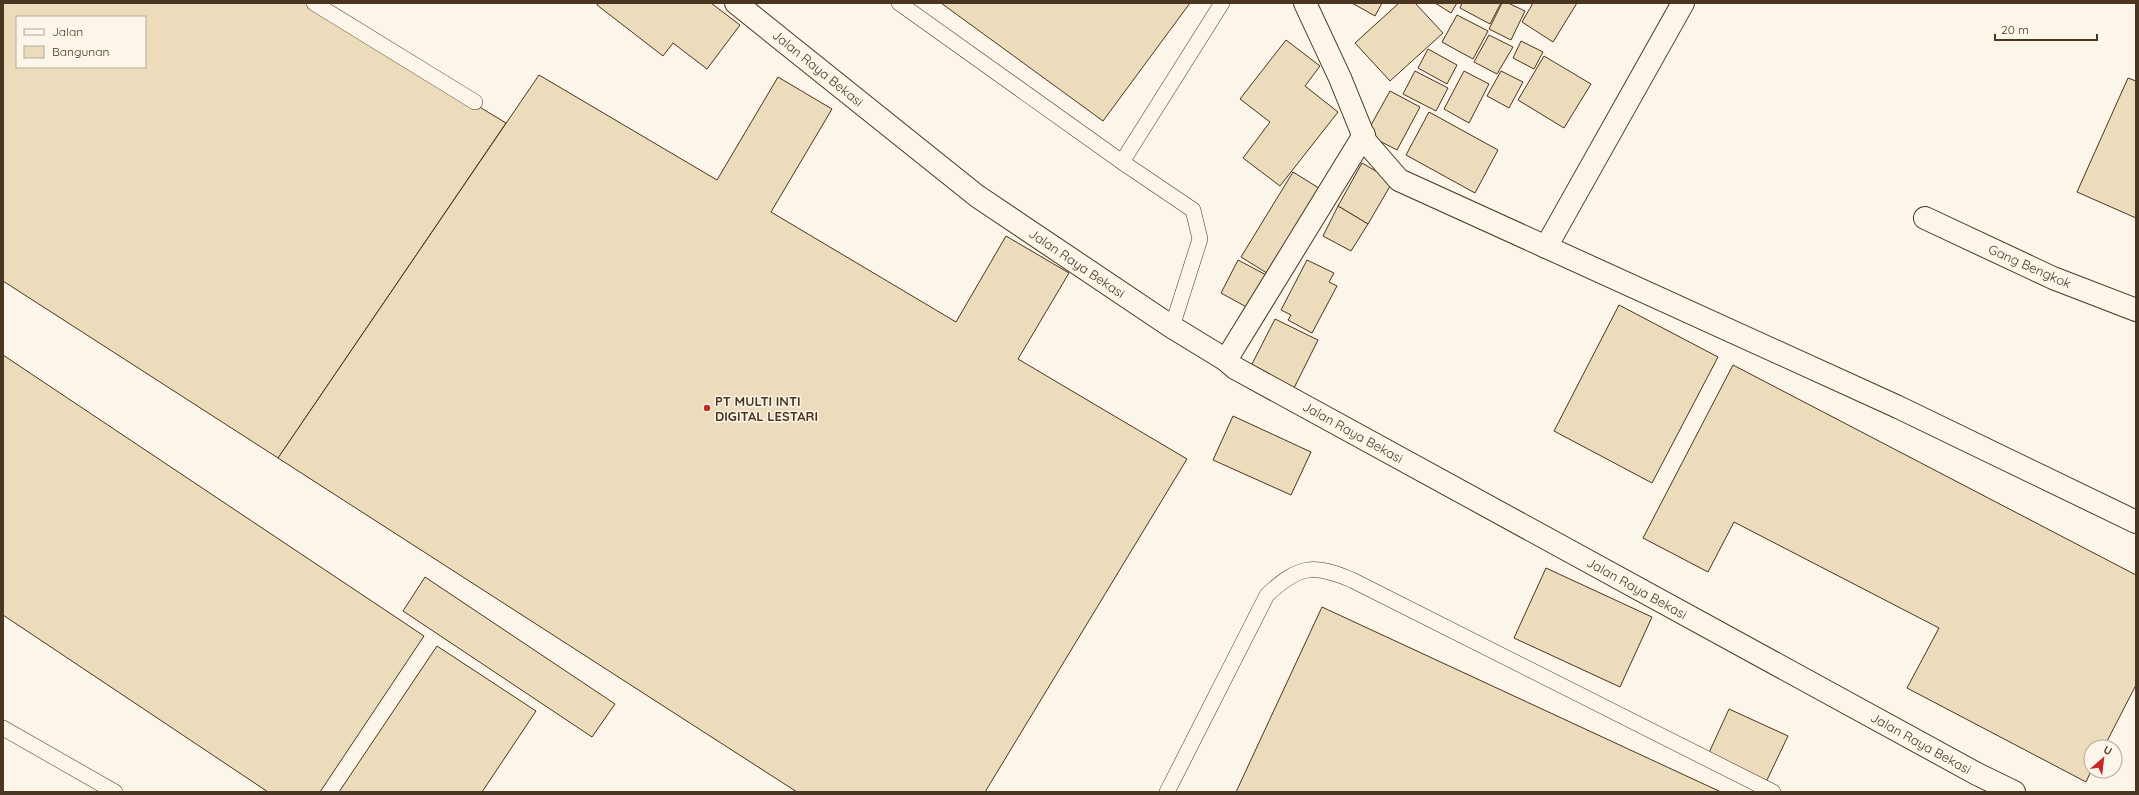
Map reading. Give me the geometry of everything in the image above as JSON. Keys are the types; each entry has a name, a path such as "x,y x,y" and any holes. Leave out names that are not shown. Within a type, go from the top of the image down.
{"street":[{"name":"Jalan Raya Bekasi","path":"736,3 977,196 1172,327 1226,360 1242,372 1970,770 2014,792"},
{"path":"1305,3 1340,78 1366,142 1399,180 1898,407 2136,522"},
{"path":"1546,247 1683,3"},
{"path":"1226,360 1364,135"},
{"name":"Gang Bengkok","path":"1925,218 2053,278 2136,310"}],"lane":[{"path":"314,3 475,102"},
{"path":"899,3 1122,162 1193,210 1200,239 1172,327"},
{"path":"1122,162 1222,3"},
{"path":"1167,792 1267,595 1285,578 1311,569 1332,572 1352,580 1773,792"},
{"path":"3,728 115,792"}],"building":[{"path":"3,3 308,3 506,123 278,458 3,281"},
{"path":"598,3 711,3 740,25 707,69 673,43 663,56 597,5"},
{"path":"941,3 1190,3 1103,121"},
{"path":"1352,3 1382,3 1375,16"},
{"path":"1399,3 1415,3 1443,33 1390,81 1355,43"},
{"path":"1435,3 1457,3 1451,13"},
{"path":"1462,3 1501,3 1490,24 1460,8"},
{"path":"1502,3 1508,3 1525,11 1511,40 1489,29"},
{"path":"1533,3 1577,3 1553,42 1522,22"},
{"path":"1457,15 1488,31 1473,59 1442,42"},
{"path":"1489,35 1513,47 1497,74 1474,62"},
{"path":"1286,40 1320,66 1305,86 1338,112 1280,186 1243,158 1270,122 1240,99"},
{"path":"1521,41 1543,52 1534,69 1513,58"},
{"path":"1428,49 1457,65 1447,84 1418,68"},
{"path":"1544,56 1591,84 1564,128 1518,100"},
{"path":"1415,71 1448,88 1436,111 1403,94"},
{"path":"1464,71 1489,84 1469,123 1444,109"},
{"path":"1501,71 1523,82 1509,108 1487,96"},
{"name":"PT MULTI INTI DIGITAL LESTARI","path":"539,75 717,180 778,77 832,109 771,212 956,322 1006,236 1069,273 1018,359 1187,459 985,792 797,792 278,458"},
{"path":"2128,78 2136,81 2136,218 2077,192"},
{"path":"1390,91 1420,107 1397,150 1366,134"},
{"path":"1429,112 1498,150 1475,193 1406,155"},
{"path":"1362,163 1393,181 1368,224 1338,206"},
{"path":"1293,172 1322,190 1270,275 1241,257"},
{"path":"1338,206 1368,224 1351,251 1323,236"},
{"path":"1238,260 1270,277 1252,310 1221,293"},
{"path":"1307,260 1334,273 1329,282 1337,286 1312,333 1288,320 1291,315 1281,310"},
{"path":"1619,305 1718,357 1652,483 1554,431"},
{"path":"1275,319 1318,340 1294,388 1251,366"},
{"path":"3,355 424,636 320,792 268,792 3,615"},
{"path":"1733,365 2136,575 2136,685 2108,739 2083,739 2083,779 2087,779 2086,782 1907,688 1939,628 1734,522 1708,572 1643,538"},
{"path":"1233,416 1311,452 1291,495 1213,460"},
{"path":"1546,568 1652,617 1620,687 1514,638"},
{"path":"425,577 615,704 592,737 403,611"},
{"path":"1322,607 1721,792 1236,792"},
{"path":"437,646 536,711 482,792 339,792"},
{"path":"1729,709 1788,736 1766,782 1708,755"}],"place":[{"name":"PT MULTI INTI DIGITAL LESTARI","path":"707,408"}]}
